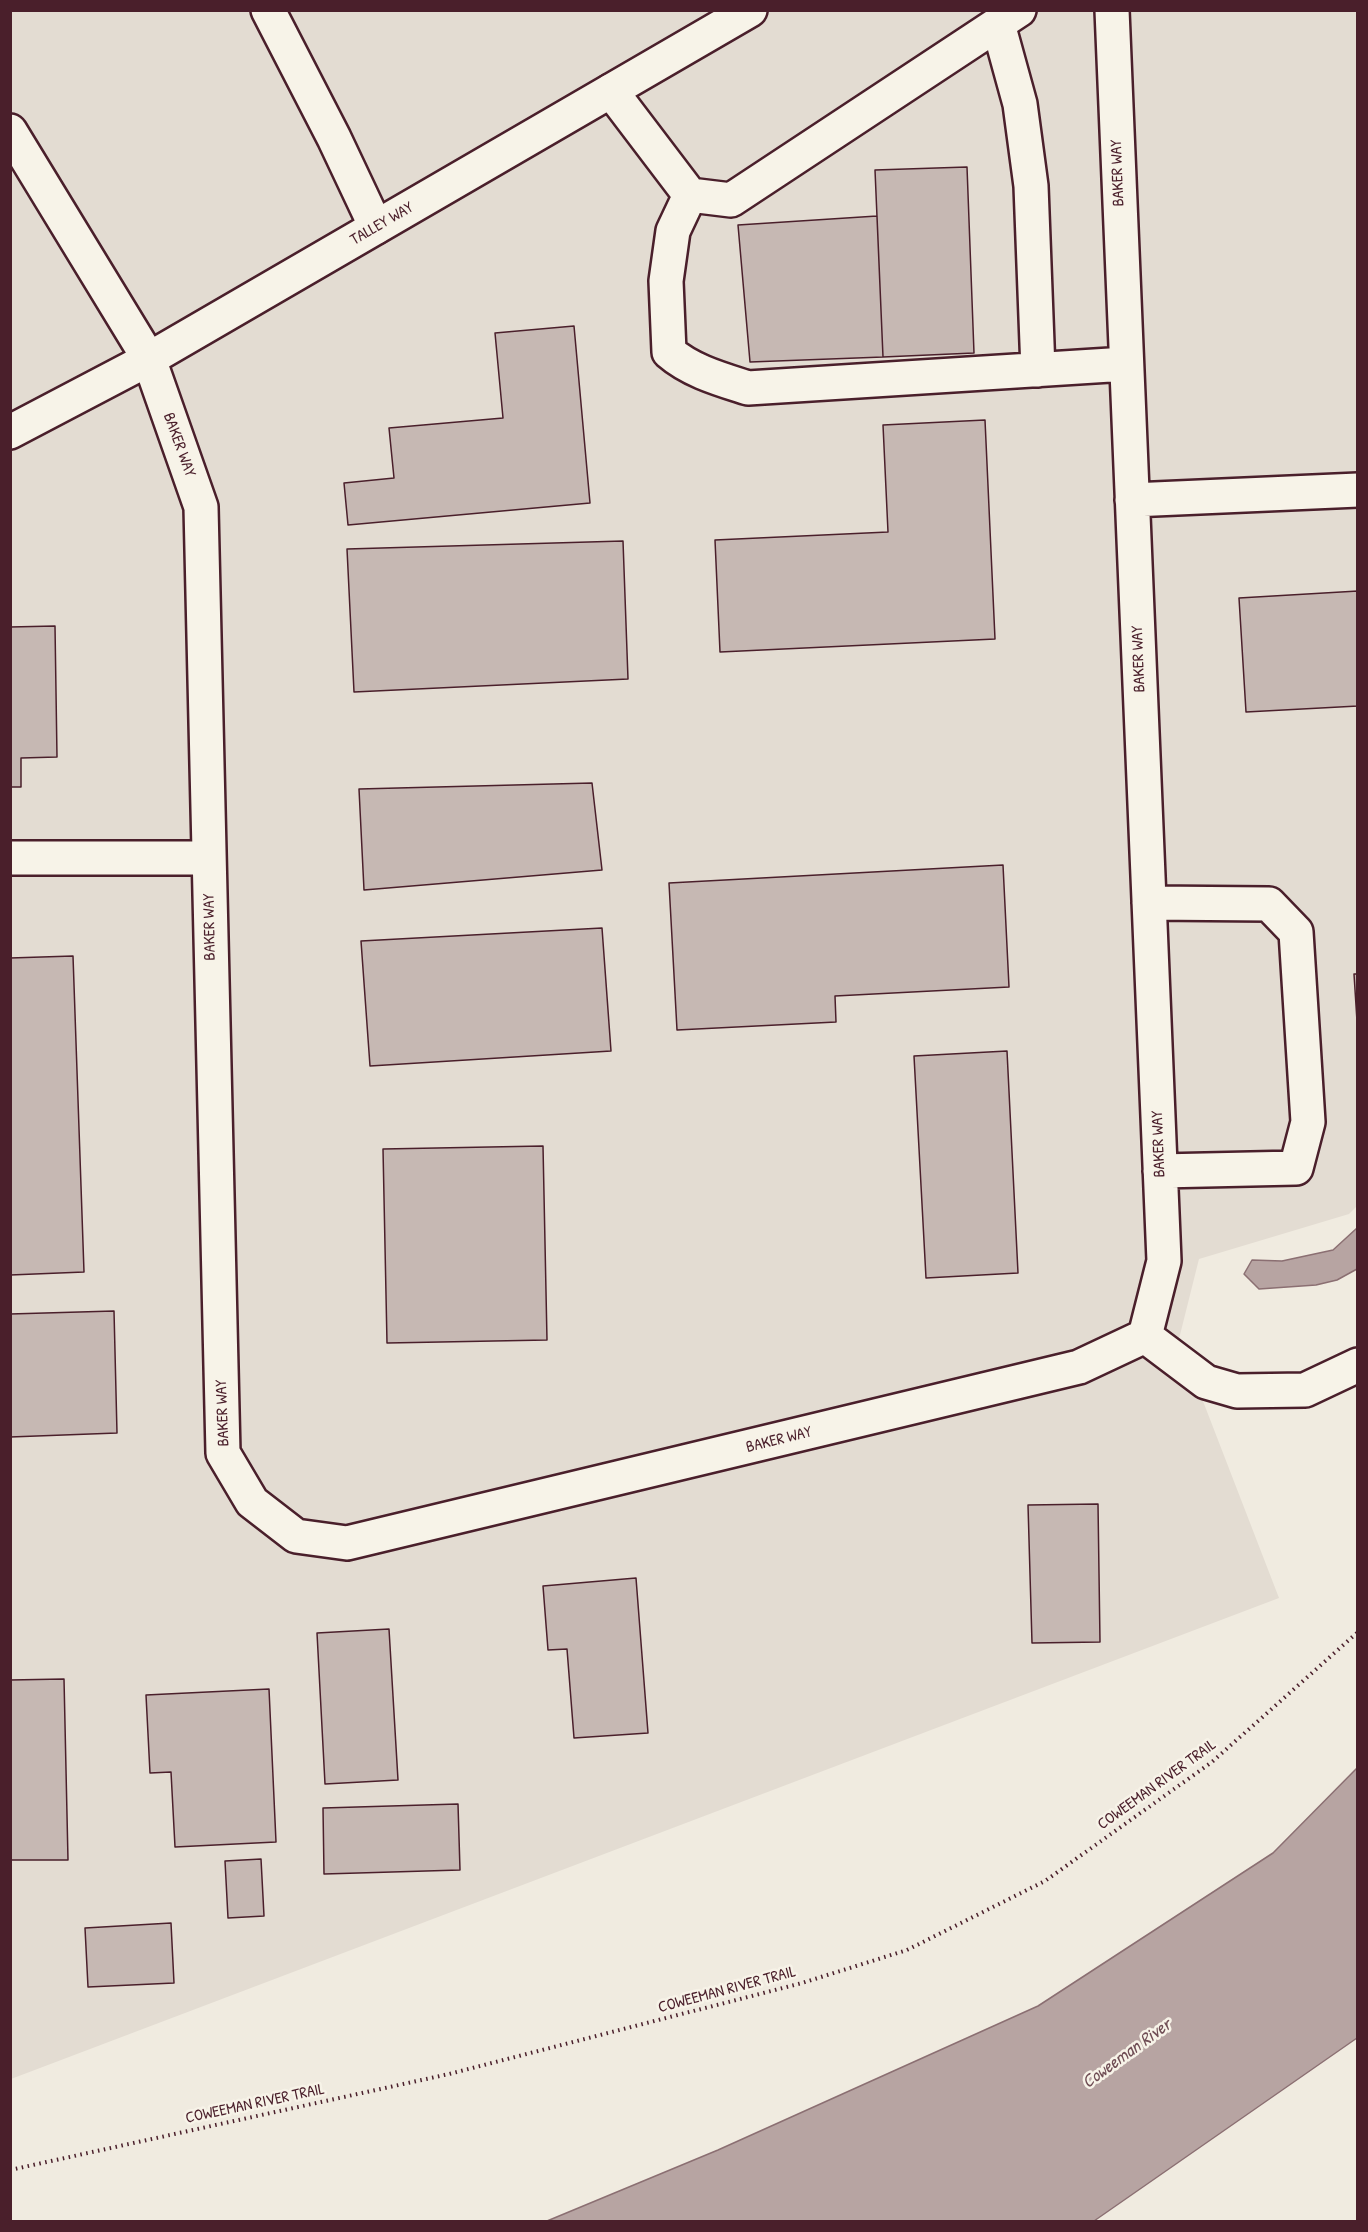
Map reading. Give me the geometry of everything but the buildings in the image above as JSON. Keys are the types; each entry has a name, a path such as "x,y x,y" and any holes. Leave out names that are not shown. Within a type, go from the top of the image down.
{"street":[{"path":"268,10 334,138 376,227"},
{"name":"TALLEY WAY","path":"10,432 148,359 750,10"},
{"name":"BAKER WAY","path":"10,131 148,359 201,507 223,1453 252,1502 296,1536 347,1544 1079,1367 1145,1336 1164,1261 1112,10"},
{"path":"611,91 690,195 731,200 1008,17 1031,186 1038,370"},
{"path":"690,195 674,231 666,281 669,351 680,362 715,378 748,388 1126,364"},
{"path":"1132,500 1358,490"},
{"path":"10,858 209,858"},
{"path":"1149,903 1269,904 1296,932 1308,1122 1296,1168 1160,1171"},
{"path":"1145,1336 1206,1382 1237,1390 1305,1390 1358,1365"}],"path":[{"name":"COWEEMAN RIVER TRAIL","path":"10,2170 448,2074 802,1983 907,1950 1045,1881 1212,1762 1358,1632"}],"shaded area":[{"path":"11,11 1357,11 1357,1206 1349,1214 1199,1259 1179,1339 1279,1598 11,2079"}],"water":[{"path":"1357,1228 1357,1269 1337,1280 1316,1285 1259,1289 1244,1274 1252,1260 1282,1261 1333,1250"},
{"name":"Coweeman River","path":"1357,1768 1357,2038 1094,2221 547,2221 718,2150 1038,2006 1273,1853"}]}
